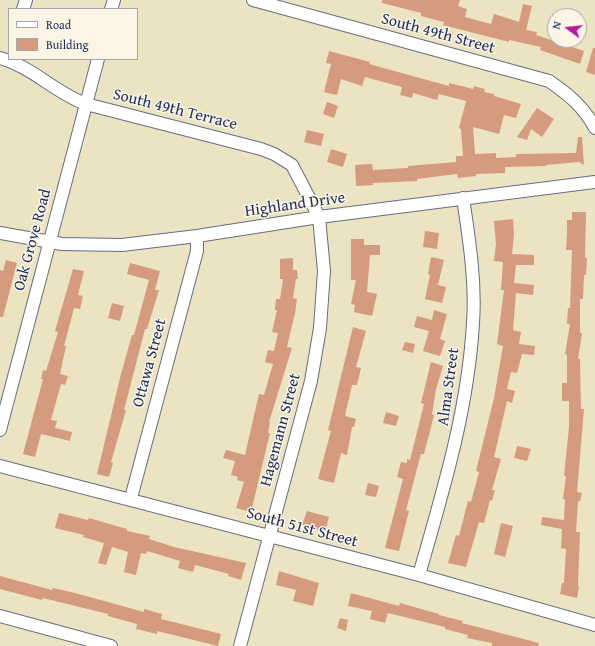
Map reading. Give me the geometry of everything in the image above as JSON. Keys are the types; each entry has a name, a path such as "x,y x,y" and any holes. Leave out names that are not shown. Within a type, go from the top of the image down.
{"street":[{"name":"South 49th Street","path":"253,0 548,81 571,96 590,118 595,128"},
{"name":"South 49th Terrace","path":"7,60 27,69 73,99 86,104 262,149 274,154 292,165 320,217"},
{"name":"Oak Grove Road","path":"0,430 98,60"},
{"name":"Highland Drive","path":"0,233 49,242 122,245 197,236 320,217 595,182"},
{"name":"Alma Street","path":"419,575 456,444 466,389 473,322 472,267 464,198"},
{"name":"Hagemann Street","path":"240,646 311,381 320,328 324,271 320,217"},
{"name":"Ottawa Street","path":"130,498 197,251 197,236"},
{"name":"South 51st Street","path":"0,466 130,498 419,575 595,625"},
{"path":"0,616 93,644 111,646"}],"building":[{"path":"382,0 460,0 458,6 467,9 465,17 491,24 494,14 519,22 523,4 532,6 526,30 537,32 536,35 547,39 547,48 575,48 584,51 580,64 540,50 541,47 509,40 509,42 443,25 444,22 421,16 421,13 382,3"},
{"path":"593,48 595,48 595,75 586,72"},
{"path":"329,51 370,62 369,64 449,86 449,83 473,89 474,86 485,89 484,92 521,104 516,118 504,115 499,134 473,127 475,154 496,153 496,158 516,157 516,154 576,153 578,137 582,137 584,165 579,162 546,166 505,167 505,173 476,174 476,176 458,178 457,174 417,179 417,181 373,183 373,185 356,186 355,165 372,164 373,170 408,168 408,166 456,162 456,156 463,156 461,129 459,128 466,101 439,94 437,100 413,93 412,98 400,95 402,87 365,77 362,86 341,79 337,95 324,92 331,64 326,63"},
{"path":"327,102 338,106 334,118 323,114"},
{"path":"537,108 554,119 542,137 531,129 527,140 517,137"},
{"path":"307,130 324,134 321,146 304,142"},
{"path":"331,149 347,154 343,167 327,162"},
{"path":"572,212 586,212 585,258 587,258 586,275 584,275 583,299 580,299 580,333 582,333 578,359 580,359 581,409 584,409 577,492 582,493 580,501 578,501 576,532 580,532 579,587 577,598 560,594 562,583 564,583 566,549 561,548 562,529 541,525 542,517 564,520 565,499 563,499 569,427 569,401 562,401 562,383 567,383 567,355 565,354 570,324 567,324 568,308 570,308 572,250 566,250 567,220 572,220"},
{"path":"513,219 514,234 512,254 534,255 534,265 516,265 514,283 534,285 533,295 516,293 513,330 521,332 519,344 535,346 534,355 522,354 517,373 511,372 507,389 515,391 512,403 507,401 494,457 501,459 492,490 495,490 492,501 490,500 484,523 479,522 466,567 448,563 456,535 459,536 468,501 471,502 479,472 476,471 494,398 503,346 497,344 504,290 501,290 503,262 494,261 496,244 494,221"},
{"path":"425,231 439,233 437,249 423,247"},
{"path":"351,239 364,239 364,245 380,245 380,255 370,255 367,292 377,294 372,316 354,312 355,305 351,304 356,280 351,280"},
{"path":"431,257 444,260 438,285 446,287 442,303 425,299 430,275 428,274"},
{"path":"293,258 293,270 297,270 298,279 296,279 293,298 297,299 295,313 287,347 292,348 269,422 268,433 270,433 251,512 236,508 244,482 237,480 238,477 231,475 235,461 223,458 226,450 245,455 259,394 264,395 273,364 265,362 268,350 274,351 278,333 272,332 277,310 275,310 276,299 280,299 283,279 280,279 280,259"},
{"path":"6,260 17,263 3,317 0,317 0,270 3,271"},
{"path":"130,263 160,271 155,290 159,290 147,329 145,329 124,410 126,410 111,462 113,463 109,477 97,474 121,374 132,335 134,335 149,280 127,274"},
{"path":"73,269 84,271 78,295 83,296 80,309 74,308 64,346 66,346 60,374 68,376 65,385 61,384 51,420 57,421 55,428 72,432 70,441 41,434 35,457 23,454 43,379 41,379 43,370 46,371 58,332 55,331"},
{"path":"112,303 124,306 120,321 108,318"},
{"path":"434,310 447,314 440,339 445,341 440,356 423,351 429,331 414,327 417,316 432,320"},
{"path":"353,327 366,331 356,367 361,368 357,385 352,385 345,416 356,419 354,427 352,427 347,455 341,453 334,483 318,479 331,431 328,430"},
{"path":"405,342 415,344 413,353 402,350"},
{"path":"431,362 443,366 436,389 432,414 434,415 430,431 424,454 421,454 406,510 409,511 399,551 385,548 403,479 397,477 401,462 407,463 407,459 410,460 424,404 421,403"},
{"path":"386,412 399,416 396,426 383,423"},
{"path":"517,446 531,449 527,461 514,458"},
{"path":"368,483 379,486 376,497 365,495"},
{"path":"307,511 329,517 325,532 302,525"},
{"path":"59,513 88,520 89,518 127,529 127,531 150,536 149,539 174,547 246,563 241,580 228,576 229,574 195,565 193,572 178,568 180,561 147,551 146,554 141,553 136,575 124,572 128,552 112,547 106,565 98,563 104,543 83,537 84,535 55,528"},
{"path":"501,523 513,526 505,557 494,554"},
{"path":"279,571 319,583 313,606 293,601 296,590 276,585"},
{"path":"0,576 52,590 53,588 75,593 144,612 144,609 162,614 161,619 221,634 218,646 157,631 157,634 136,629 137,624 108,616 108,614 43,598 42,600 0,589"},
{"path":"351,593 399,606 400,603 463,621 462,623 539,643 538,646 492,646 492,643 467,638 468,635 445,629 445,627 388,613 385,623 370,619 372,611 348,606"},
{"path":"340,618 348,620 346,631 337,628"}]}
